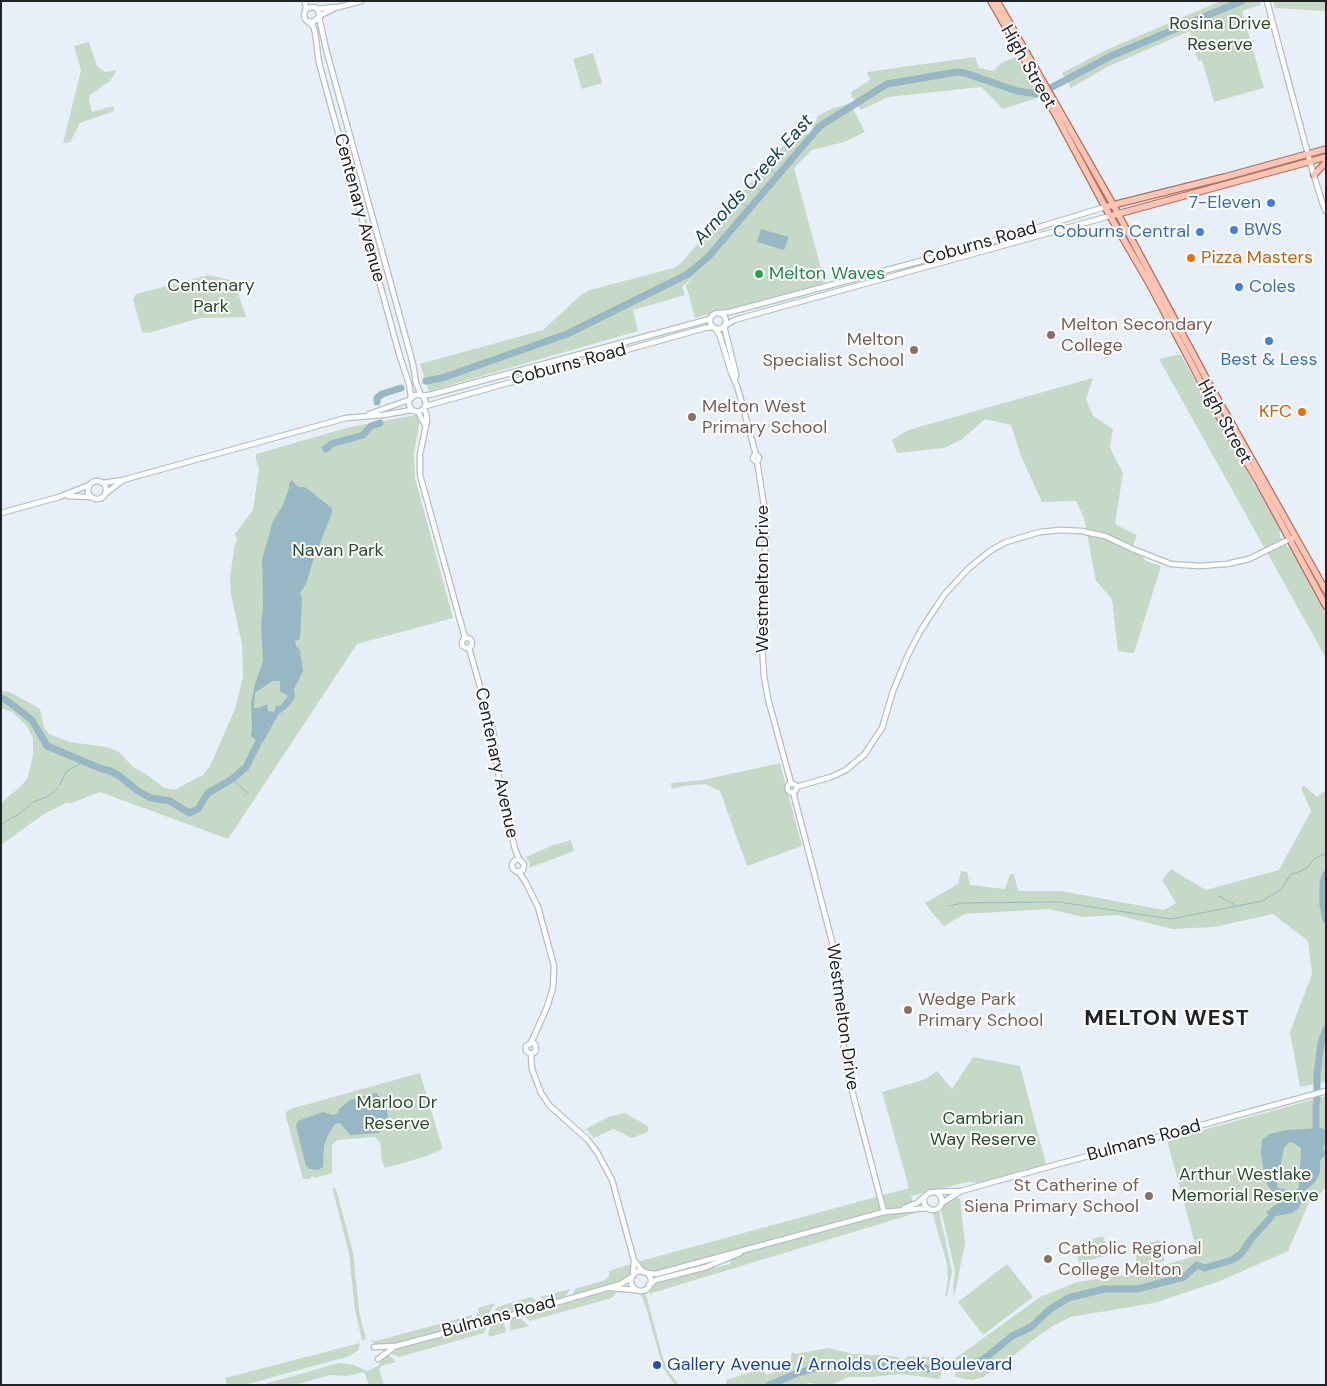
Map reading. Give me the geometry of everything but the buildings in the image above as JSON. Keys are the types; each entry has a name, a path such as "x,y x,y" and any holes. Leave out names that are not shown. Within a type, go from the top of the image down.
{"main road":[{"name":"High Street","path":"991,1 1118,214 1293,538 1326,606"},
{"name":"High Street","path":"997,1 1044,90"},
{"name":"High Street","path":"1064,124 1105,207 1176,334 1226,429 1325,590"},
{"name":"Coburns Road","path":"1105,207 1326,149"},
{"name":"Coburns Road","path":"1110,216 1326,157"},
{"path":"1314,175 1326,162"},
{"path":"1236,174 1237,182"}],"street":[{"path":"305,1 306,9 304,16 307,21 313,22 340,7 361,1"},
{"path":"313,1 319,17"},
{"path":"1267,1 1308,155 1326,210"},
{"path":"306,9 310,7 340,7"},
{"name":"Centenary Avenue","path":"319,17 323,38 413,364 416,383 422,396"},
{"name":"Centenary Avenue","path":"307,21 313,26 315,32 319,63 409,384 410,399"},
{"path":"359,209 363,210 369,205"},
{"name":"Coburns Road","path":"721,313 930,258 1105,207"},
{"name":"Coburns Road","path":"724,326 734,320 1110,216"},
{"path":"930,258 932,266"},
{"path":"814,289 817,298"},
{"path":"721,313 726,318 724,326 736,374 735,379 730,372 720,336 710,319 713,314 721,313"},
{"name":"Coburns Road","path":"422,396 710,319"},
{"path":"397,346 393,321 399,320 402,325"},
{"path":"714,327 720,328 724,326"},
{"name":"Coburns Road","path":"425,407 487,388 714,327"},
{"name":"Westmelton Drive","path":"735,379 756,455 754,459 757,461 764,505 766,540 760,614 764,676 768,699 791,784 787,789 793,792 836,957 841,988 843,1042 849,1079 884,1212"},
{"path":"485,380 487,388"},
{"path":"360,416 410,399 415,395 422,396 426,401 427,417 425,425"},
{"path":"410,399 409,406 412,410"},
{"path":"418,412 425,407"},
{"path":"1,513 59,497 95,481 103,484 123,480 346,418 412,410 418,412 425,425"},
{"name":"Centenary Avenue","path":"425,425 420,454 420,475 465,638 472,641 469,648 493,732 500,786 517,860"},
{"path":"59,497 78,495 98,499 123,480"},
{"path":"103,484 106,488 105,494"},
{"path":"89,485 88,493 92,497"},
{"path":"793,792 796,787 831,777 846,770 864,755 882,728 893,691 908,655 921,630 944,595 968,569 990,551 1006,542 1040,532 1081,531 1105,536 1171,564 1200,566 1227,564 1249,559 1293,538"},
{"path":"791,784 796,787"},
{"path":"521,871 514,870 512,867 517,860 524,864 521,871 538,907 554,966 553,988 531,1043 535,1044 536,1049 531,1054 532,1069 541,1093 550,1106 587,1139 606,1167 618,1201 634,1260 632,1283 635,1290 643,1290 656,1280 706,1267 755,1248"},
{"name":"Bulmans Road","path":"936,1192 962,1191 1118,1147 1326,1092"},
{"name":"Bulmans Road","path":"942,1203 962,1191"},
{"path":"632,1276 637,1272 656,1274 884,1212 936,1209 942,1203 941,1196 936,1192 929,1192 917,1204 898,1210"},
{"path":"924,1197 924,1203 928,1208"},
{"path":"634,1260 650,1278 649,1285"},
{"name":"Bulmans Road","path":"374,1347 396,1346 502,1318 624,1282 632,1276"},
{"name":"Bulmans Road","path":"602,1289 635,1290"},
{"name":"Bulmans Road","path":"378,1359 396,1346"}],"green space":[{"name":"Rosina Drive Reserve","path":"1221,1 1260,1 1261,5 1242,11 1264,88 1214,102 1202,60 1198,61 1190,31 1107,67 1071,88 1062,73 1108,49"},
{"path":"1273,1 1326,1 1326,11 1275,8"},
{"path":"89,42 97,66 105,72 117,70 110,81 90,95 89,100 92,112 113,106 114,111 80,123 70,142 63,143 81,70 74,46"},
{"path":"593,53 602,83 582,89 573,59"},
{"path":"975,57 979,68 994,71 1001,63 1016,57 1040,97 1003,109 981,87 888,97 861,110 852,97 851,92 870,80 867,72"},
{"path":"850,103 865,132 844,142 812,150 794,168 825,283 695,318 686,285 695,275 682,287 685,295 633,310 638,331 429,391 420,364 543,330 581,295 590,290 674,268 680,264 787,141 810,133 818,116 831,109"},
{"name":"Centenary Park","path":"209,275 234,281 246,317 200,318 148,333 142,332 133,299 136,294"},
{"path":"1180,354 1280,528 1280,537 1286,546 1297,556 1326,607 1326,658 1159,359"},
{"path":"1093,378 1086,399 1093,416 1113,429 1110,448 1123,473 1115,524 1137,535 1133,546 1146,561 1161,566 1134,653 1118,651 1112,599 1096,581 1084,518 1076,501 1042,502 1021,456 1011,425 985,419 961,440 944,448 897,453 892,440 908,430"},
{"name":"Navan Park","path":"416,415 420,419 414,453 415,478 453,618 357,644 228,839 100,792 69,804 68,802 44,814 1,845 1,803 27,779 33,756 33,738 27,726 12,712 1,708 1,691 10,692 40,709 44,727 49,734 70,742 107,747 119,752 133,767 164,788 174,790 203,775 210,766 235,709 243,677 242,645 231,594 230,578 237,539 235,534 253,510 259,468 256,454 350,427"},
{"path":"780,763 802,846 747,866 720,791 705,784 672,789 671,783 703,780"},
{"path":"1304,786 1317,797 1326,790 1326,1082 1300,1087 1290,1032 1312,974 1308,941 1273,914 1214,927 1172,929 1117,915 1083,917 1049,909 965,914 944,926 925,903 958,884 961,871 967,872 970,885 1005,889 1010,874 1014,874 1018,891 1061,891 1164,910 1176,903 1162,880 1171,869 1206,890 1279,870 1311,811 1301,788"},
{"path":"571,840 574,851 529,868 530,863 526,857"},
{"name":"Cambrian Way Reserve","path":"973,1057 1020,1066 1046,1164 982,1183 968,1182 911,1196 913,1203 848,1222 891,1213 916,1213 649,1294 653,1285 659,1282 730,1264 731,1256 648,1273 638,1270 637,1262 909,1188 882,1092 926,1079 937,1071 952,1089"},
{"name":"Marloo Dr Reserve","path":"420,1073 442,1147 441,1150 385,1168 382,1161 380,1142 374,1137 337,1140 332,1145 332,1173 315,1178 313,1176 310,1177 311,1179 303,1179 286,1112 290,1109"},
{"name":"Arthur Westlake Memorial Reserve","path":"1326,1096 1326,1186 1321,1193 1310,1200 1288,1251 1220,1281 1154,1303 1070,1317 1037,1337 984,1377 972,1380 955,1377 956,1358 1040,1297 1077,1282 1138,1273 1198,1255 1167,1140"},
{"path":"625,1113 648,1126 648,1132 632,1138 613,1129 594,1138 586,1129 608,1117"},
{"path":"333,1187 336,1189 353,1252 359,1311 366,1339 362,1340 355,1310 349,1253"},
{"path":"952,1195 960,1198 965,1243 954,1298 955,1271 941,1210 945,1199"},
{"path":"938,1207 952,1271 947,1296 945,1297 948,1279 947,1264 931,1208"},
{"path":"1103,1236 1109,1255 1079,1263 1074,1244"},
{"path":"1159,1240 1165,1261 1139,1269 1133,1248"},
{"path":"631,1264 631,1272 625,1281 572,1295 575,1289 605,1280 609,1276 609,1271"},
{"path":"1007,1264 1033,1297 983,1335 958,1302"},
{"path":"570,1289 566,1296 550,1302 539,1297"},
{"path":"646,1290 662,1355 667,1369 679,1385 675,1385 663,1368 640,1292"},
{"path":"605,1291 617,1292 612,1298 530,1321 526,1318 526,1313"},
{"path":"531,1297 542,1304 491,1318 497,1307"},
{"path":"495,1303 486,1319 480,1320 477,1318 478,1308"},
{"path":"472,1315 472,1320 468,1324 387,1345 375,1345 371,1340 376,1341"},
{"path":"518,1316 529,1326 510,1331 510,1318"},
{"path":"499,1320 504,1323 506,1332 489,1337 488,1334 492,1323"},
{"path":"484,1325 487,1326 484,1333 399,1357 390,1353 394,1349"},
{"path":"360,1343 358,1350 350,1356 244,1385 227,1385 225,1378"},
{"path":"829,1348 853,1354 895,1356 900,1359 905,1359 908,1356 944,1357 940,1379 900,1374 848,1377 834,1384 825,1385 808,1383 804,1385 726,1385 726,1380 764,1368 766,1375 780,1370 791,1360 792,1352 795,1354"},
{"path":"389,1355 396,1362 381,1366 379,1369 384,1385 369,1385 364,1372 348,1376 330,1375 295,1385 261,1385 339,1363 354,1365 367,1371 378,1366 383,1358"}],"water":[{"path":"761,229 789,237 784,250 757,242"},
{"path":"292,480 298,487 305,487 328,505 332,509 332,513 306,584 300,593 302,598 300,639 295,641 296,646 300,650 303,671 294,689 295,698 278,715 263,742 257,741 251,736 251,703 263,661 261,627 263,603 262,560 273,521 283,505 289,483","holes":["272,681 280,681 280,691 288,696 281,705 276,706 274,712 268,711 267,704 254,708 255,693"]},
{"path":"376,1093 386,1104 388,1119 387,1124 379,1133 350,1135 340,1123 335,1124 324,1146 323,1167 318,1170 310,1169 306,1166 296,1126 298,1121 323,1112 333,1115 338,1113 339,1109 350,1100"},
{"path":"1322,1128 1326,1131 1326,1142 1323,1147 1326,1154 1320,1161 1320,1172 1316,1181 1304,1192 1299,1208 1292,1213 1271,1217 1266,1212 1278,1203 1267,1184 1261,1152 1262,1140 1270,1134 1286,1130","holes":["1292,1142 1301,1148 1298,1189 1294,1191 1278,1188 1277,1182 1284,1148 1288,1143"]}],"waterway":[{"name":"Arnolds Creek East","path":"1196,20 1242,1"},
{"name":"Arnolds Creek East","path":"426,381 442,378 567,334 688,274 709,256 820,126 887,84 957,72 1017,91 1039,94 1111,56 1192,22"},
{"name":"Arnolds Creek East","path":"772,171 778,176"},
{"name":"Arnolds Creek East","path":"758,189 764,192"},
{"name":"Arnolds Creek East","path":"744,205 750,208"},
{"name":"Arnolds Creek East","path":"719,233 725,238"},
{"name":"Arnolds Creek East","path":"377,402 377,398 382,394 401,388"},
{"name":"Arnolds Creek East","path":"326,449 331,444 363,435 371,426 380,423"},
{"name":"Arnolds Creek East","path":"321,447 331,444"},
{"path":"1,698 32,720 47,746 108,770 151,798 170,801 189,813 198,809 208,793 232,779 246,767 259,741"},
{"path":"60,785 66,772 84,761"},
{"path":"233,778 248,793"},
{"path":"1,826 33,802 47,797 58,788"},
{"path":"949,906 963,903 1059,902 1171,919 1262,901 1281,890 1290,875 1306,869 1314,859 1326,853"},
{"path":"1326,874 1323,882 1323,905 1326,920"},
{"path":"1219,896 1235,905"},
{"path":"1317,1101 1317,1075 1321,1043 1326,1029"},
{"path":"1316,1106 1316,1129"},
{"path":"942,1367 968,1366 984,1359 1012,1336 1031,1327 1049,1310 1068,1298 1104,1289 1137,1289 1184,1277 1197,1265 1205,1268 1232,1260 1241,1254 1252,1238 1271,1217"},
{"path":"769,1385 798,1373 830,1364 862,1364 890,1367 916,1365 927,1369 942,1367"}],"place":[{"name":"7-Eleven","path":"1271,203"},
{"name":"BWS","path":"1234,230"},
{"name":"Coburns Central","path":"1200,232"},
{"name":"Pizza Masters","path":"1191,258"},
{"name":"Melton Waves","path":"759,274"},
{"name":"Coles","path":"1239,287"},
{"name":"Melton Secondary College","path":"1051,335"},
{"name":"Best & Less","path":"1269,341"},
{"name":"Melton Specialist School","path":"914,350"},
{"name":"KFC","path":"1302,412"},
{"name":"Melton West Primary School","path":"692,417"},
{"name":"Wedge Park Primary School","path":"908,1010"},
{"name":"St Catherine of Siena Primary School","path":"1149,1196"},
{"name":"Catholic Regional College Melton","path":"1048,1259"},
{"name":"Gallery Avenue / Arnolds Creek Boulevard","path":"657,1365"}],"district":[{"name":"MELTON WEST","path":"1167,1019"}]}
